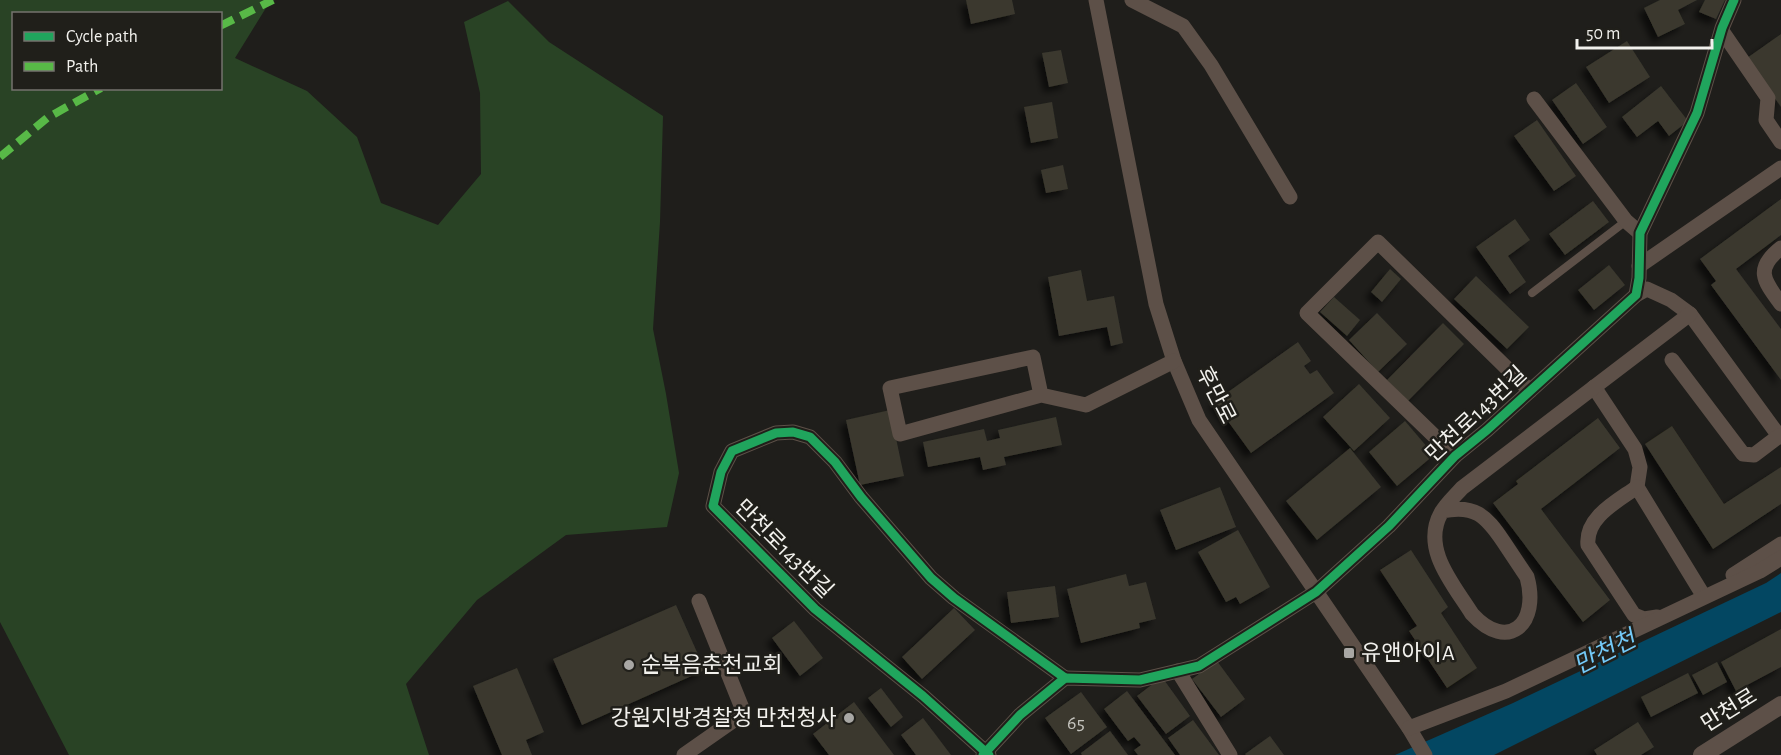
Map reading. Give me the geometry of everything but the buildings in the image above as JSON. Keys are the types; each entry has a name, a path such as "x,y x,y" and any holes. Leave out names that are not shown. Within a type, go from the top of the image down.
{"street":[{"name":"후만로","path":"1096,0 1156,304 1174,361 1199,420 1425,755"},
{"path":"1132,0 1184,26 1211,65 1290,198"},
{"path":"1636,294 1640,233 1698,113 1722,31 1734,0"},
{"path":"1722,31 1768,98 1766,120 1781,142"},
{"path":"1534,99 1626,221 1640,233"},
{"path":"1639,266 1781,168"},
{"name":"만천로143번길","path":"1455,456 1307,314 1378,243 1530,391"},
{"path":"1781,248 1767,262 1764,276 1765,282 1781,303"},
{"path":"1636,294 1647,289 1671,300 1690,314 1780,436 1754,455 1743,454 1672,360"},
{"name":"만천로143번길","path":"1065,678 1020,715 985,754 923,696 814,609 713,506 721,472 732,451 776,433 793,432 810,437 835,462 874,513 930,578 954,598 1065,678 1140,680 1199,666 1316,592 1389,526 1455,456 1487,430 1636,294"},
{"path":"1442,511 1465,509 1484,516 1492,524 1527,577 1530,587 1530,609 1526,620 1518,628 1508,632 1498,630 1479,622 1472,614 1438,557 1435,538 1442,511 1462,488 1690,314"},
{"path":"1041,395 1033,357 890,388 900,434 1041,395 1086,405 1174,361"},
{"path":"1594,387 1635,448 1640,466 1637,487 1703,595"},
{"path":"1637,487 1595,519 1588,531 1588,545 1634,615 1639,618 1656,618 1703,595 1781,544"},
{"path":"1411,732 1506,691 1760,571 1781,558"},
{"path":"684,755 744,713 699,601"},
{"path":"1178,671 1230,755"},
{"name":"만천로","path":"1702,755 1781,705"}],"lane":[{"path":"1532,293 1626,221"}],"green space":[{"path":"0,0 275,0 269,3 235,58 307,91 357,137 381,203 438,225 481,174 480,93 464,22 508,1 549,42 663,116 660,222 653,329 679,473 667,527 566,535 477,600 406,684 429,755 69,755 0,622"}],"water":[{"path":"1781,573 1781,612 1494,755 1395,755 1513,703 1766,583"}],"marked path":[{"path":"222,25 273,0"},
{"path":"0,157 47,118 97,90"}],"cycle path":[{"path":"983,755 1020,715 1065,678 1140,680 1199,666 1316,592 1389,526 1455,456 1487,430 1636,295 1639,278 1640,233 1697,113 1722,28 1734,0"},
{"path":"989,755 923,696 815,609 713,506 721,472 732,451 776,433 793,432 810,437 835,462 861,497 931,578 954,598 1065,678"}],"place":[{"name":"유앤아이A","path":"1349,653"},
{"name":"순복음춘천교회","path":"629,665"},
{"name":"강원지방경찰청 만천청사","path":"849,718"}],"water label":[{"name":"만천천","path":"1605,653"}]}
